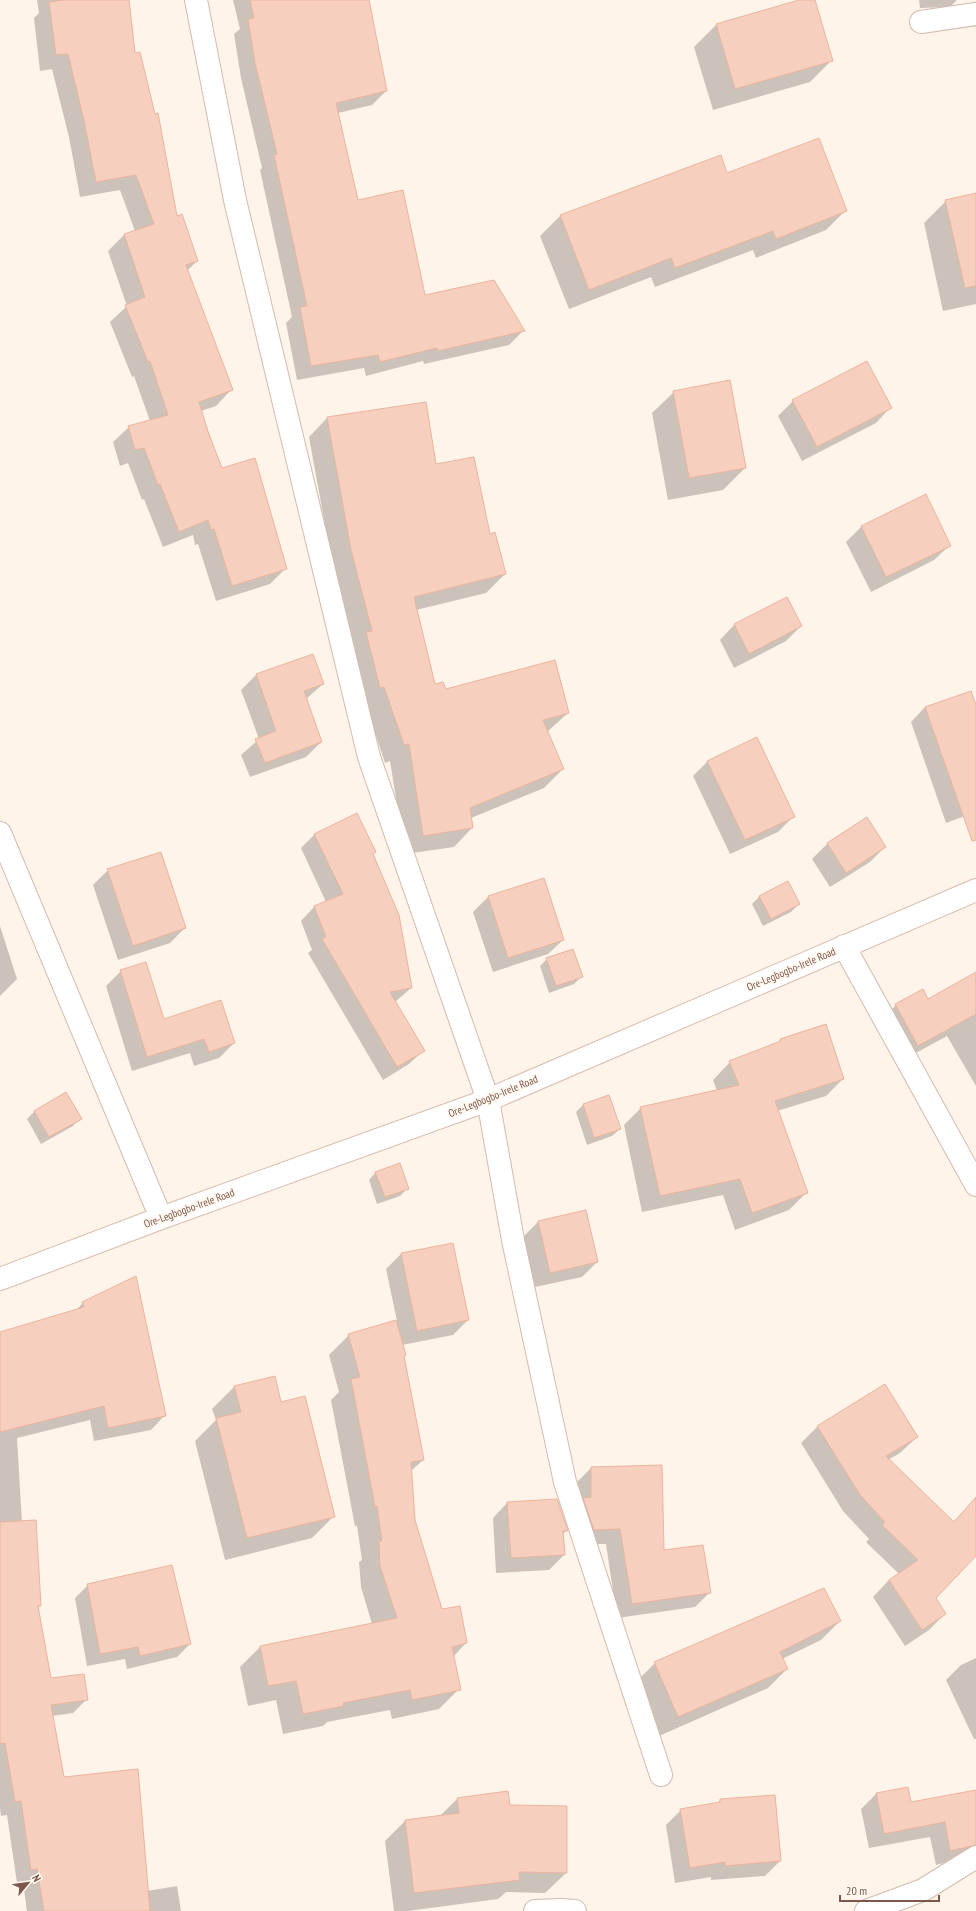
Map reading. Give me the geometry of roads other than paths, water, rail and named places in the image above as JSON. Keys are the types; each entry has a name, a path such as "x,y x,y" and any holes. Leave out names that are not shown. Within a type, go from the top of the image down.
{"street":[{"path":"196,0 235,200 369,757 488,1100 513,1240 565,1482 661,1775"},
{"path":"921,22 976,14"},
{"path":"0,833 161,1218"},
{"name":"Ore-Legbogbo-Irele Road","path":"0,1279 161,1218 488,1100 976,890"},
{"path":"844,946 976,1186"},
{"path":"866,1911 923,1890 976,1857"},
{"path":"535,1911 575,1911"}]}
